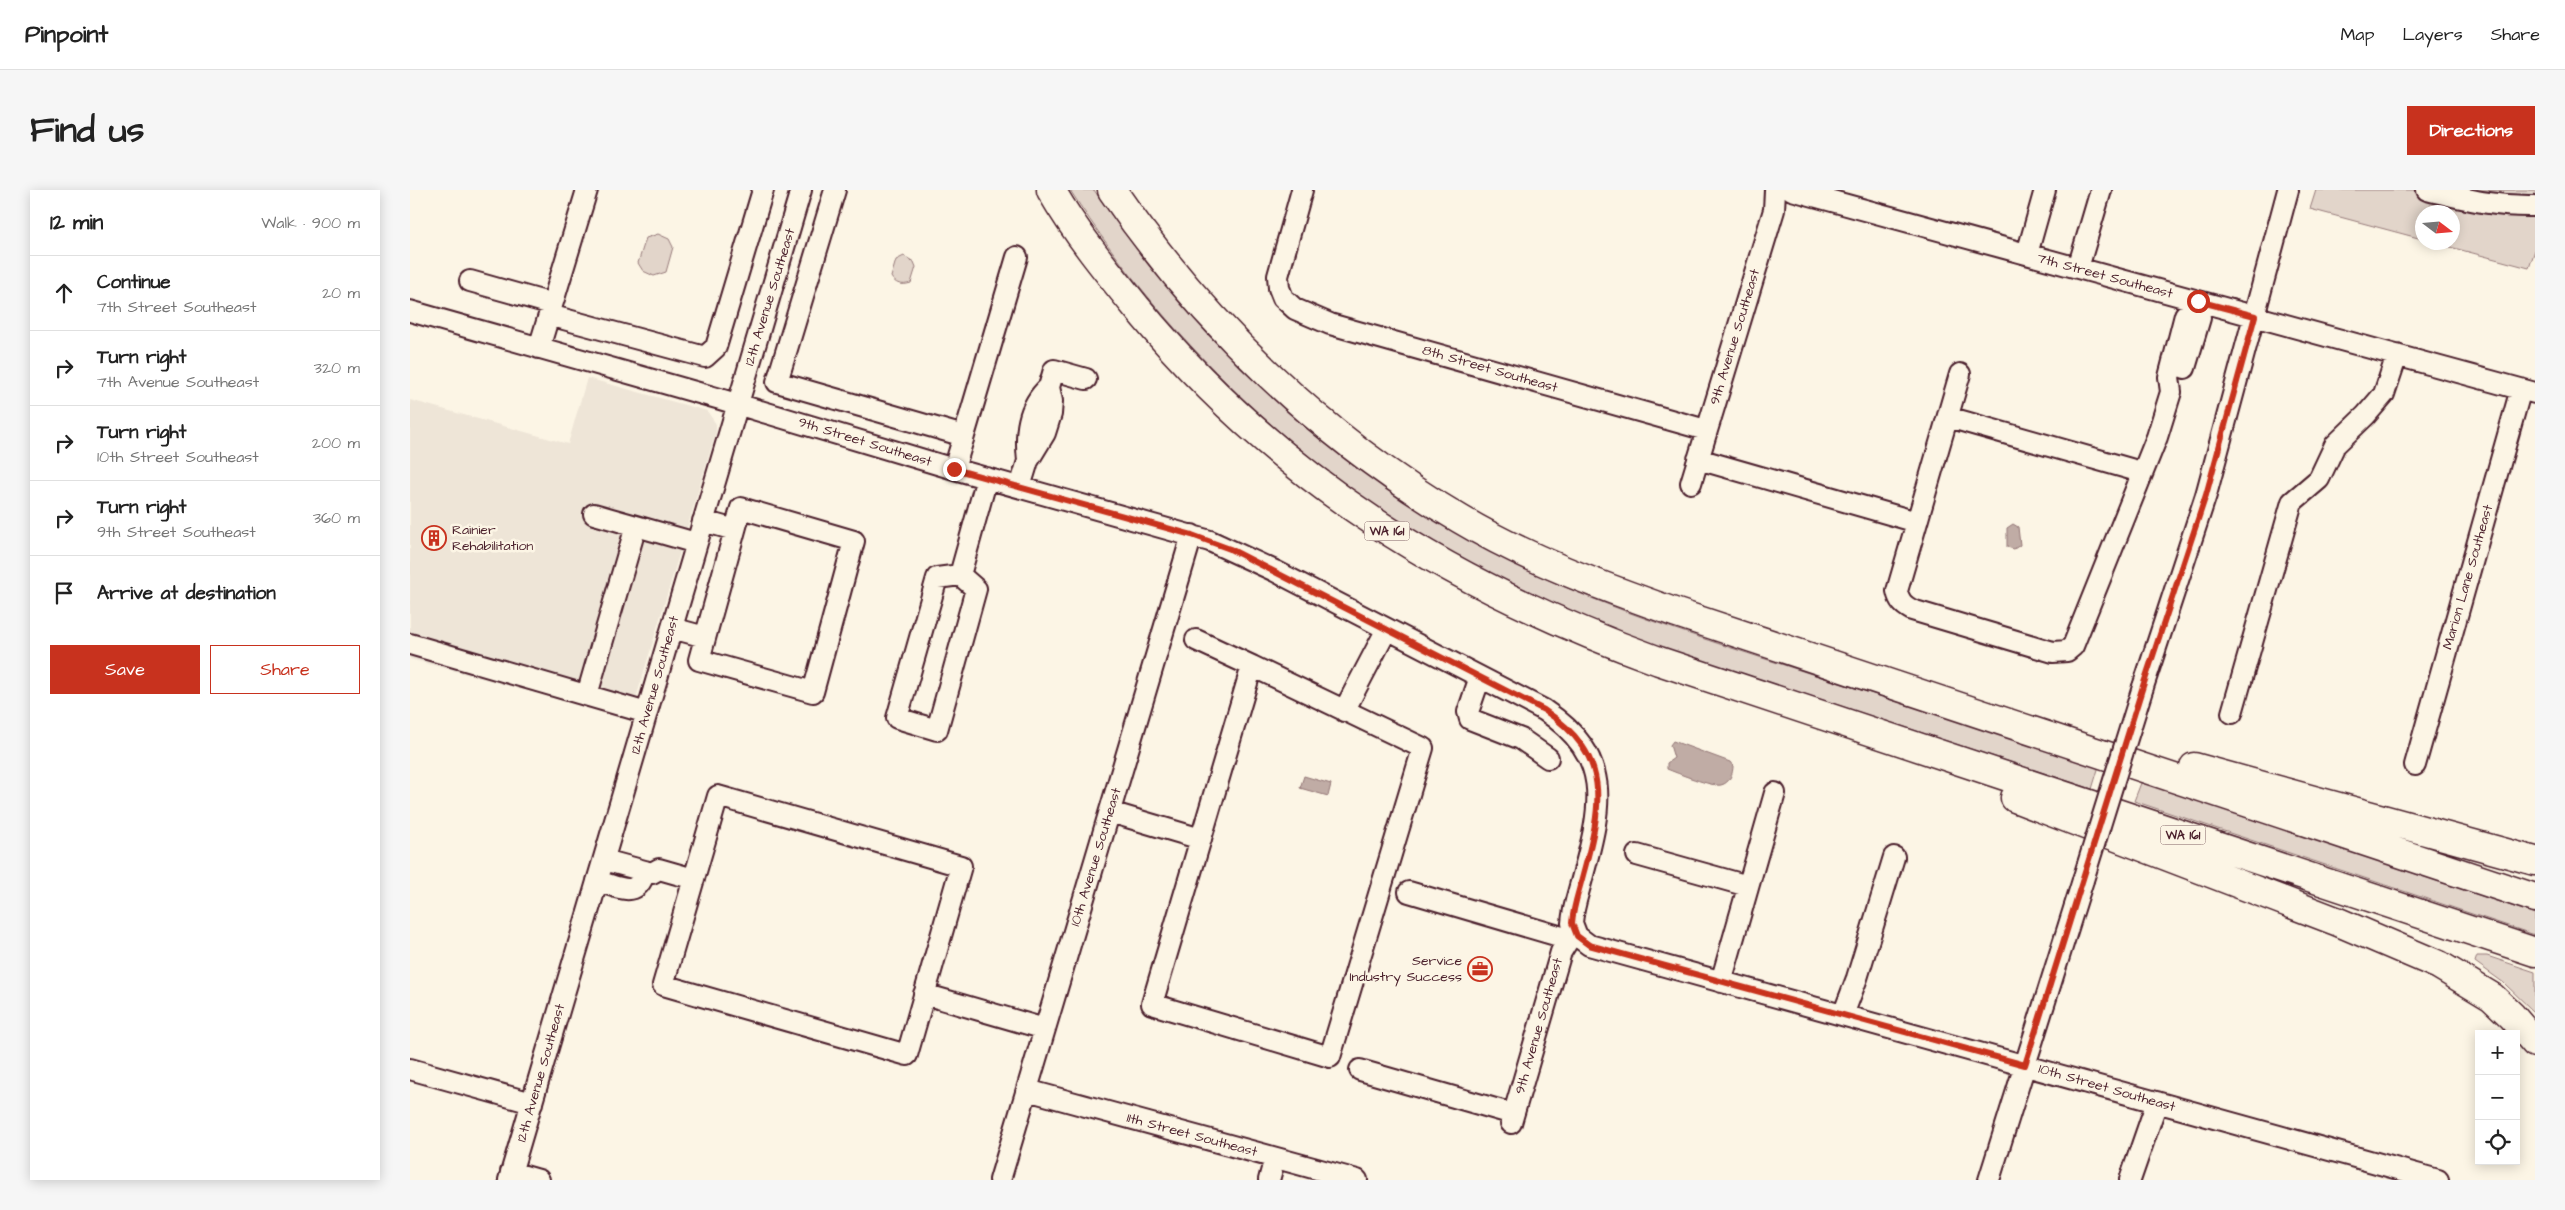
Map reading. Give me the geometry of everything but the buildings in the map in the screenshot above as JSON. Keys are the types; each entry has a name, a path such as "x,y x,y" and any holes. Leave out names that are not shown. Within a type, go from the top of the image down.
{"highway":[{"name":"WA 161","path":"1051,190 1110,274 1197,377 1282,455 1382,528 1443,565 1522,606 1593,637 1830,718 2535,952"},
{"path":"1112,190 1143,236 1210,316 1332,430 1406,485 1461,520 1536,558 1604,587 2535,898"},
{"path":"1842,668 2535,861"},
{"path":"1830,718 2011,796 2327,917 2439,965 2492,997 2535,1042"}],"street":[{"path":"539,348 587,190"},
{"path":"470,281 550,309 705,357 716,347 763,190"},
{"name":"12th Avenue Southeast","path":"510,1176 801,190"},
{"path":"835,190 777,382 964,436"},
{"name":"8th Street Southeast","path":"1302,190 1278,276 1281,293 1295,309 1330,324 1706,430"},
{"name":"9th Avenue Southeast","path":"1691,482 1774,210 1775,190"},
{"name":"7th Street Southeast","path":"1792,190 2528,391"},
{"path":"2027,254 2045,190"},
{"path":"2078,268 2101,190"},
{"path":"1989,1180 2143,686 2206,495 2288,190"},
{"path":"2427,190 2494,205 2535,206"},
{"path":"954,469 1017,257"},
{"path":"1960,374 1897,591 1904,606 2061,653 2073,646 2141,472 2157,437 2170,392 2181,380 2200,318 2198,301"},
{"name":"9th Street Southeast","path":"410,311 738,404 954,469 1192,535 1230,549 1480,677 1558,720 1572,733 1593,767 1597,785 1597,824 1573,915 1573,937"},
{"path":"2232,713 2292,502 2319,479 2335,445 2366,415 2384,394 2397,355"},
{"path":"1020,487 1028,461 1046,433 1052,401 1049,387 1054,370 1086,379"},
{"name":"Marion Lane Southeast","path":"2415,765 2528,391"},
{"path":"1948,417 2141,472"},
{"path":"1698,458 1917,522"},
{"path":"960,575 987,478"},
{"path":"741,508 854,541 813,692 699,660 735,530 741,508"},
{"path":"594,514 696,543"},
{"path":"703,521 735,530"},
{"path":"587,695 636,526"},
{"name":"10th Avenue Southeast","path":"1000,1180 1192,535"},
{"path":"960,575 976,589 937,730 897,718 937,578 960,575"},
{"path":"672,628 705,637"},
{"path":"1344,711 1387,629"},
{"path":"1196,640 1252,666 1423,748 1330,1057 1152,1004 1252,666"},
{"path":"410,644 647,713"},
{"path":"1480,677 1468,712 1470,719 1521,739 1548,758"},
{"path":"1721,982 1775,793"},
{"path":"718,796 961,866 907,1055 663,985 692,885 718,796"},
{"path":"1110,812 1201,838"},
{"path":"1637,855 1748,886"},
{"path":"1843,1015 1857,978 1894,857"},
{"path":"604,860 648,872 660,869 692,885"},
{"path":"598,880 635,889 641,884 648,872"},
{"name":"10th Street Southeast","path":"1409,892 1573,937 1599,948 2438,1180"},
{"name":"9th Avenue Southeast","path":"1360,1070 1512,1119 1561,952 1573,937"},
{"path":"924,994 1045,1029"},
{"path":"410,1069 532,1103"},
{"name":"11th Street Southeast","path":"1027,1090 1357,1180"},
{"path":"2130,1180 2157,1102"},
{"path":"1269,1180 1275,1158"},
{"path":"510,1176 539,1180"}],"shaded area":[{"path":"1070,190 1094,190 1174,296 1266,392 1316,436 1424,514 1518,566 1593,599 1748,653 2099,766 2092,789 1623,634 1555,606 1488,574 1426,539 1366,499 1309,456 1254,409 1203,359 1155,305 1111,249"},
{"path":"2316,190 2535,190 2535,250 2529,268 2460,250 2460,205 2415,205 2415,237 2310,209"},
{"path":"658,234 669,239 673,247 666,272 654,276 643,271 638,263 646,238"},
{"path":"904,256 914,262 916,267 911,283 908,284 897,283 891,277 896,260"},
{"path":"587,378 707,411 716,424 716,432 630,718 410,659 410,400 568,444"},
{"path":"2013,524 2018,527 2020,545 2014,549 2007,547 2007,528"},
{"path":"1673,741 1730,762 1733,769 1729,780 1721,785 1710,784 1667,769 1667,763 1674,758 1670,745"},
{"path":"1304,776 1331,784 1328,796 1300,788"},
{"path":"2141,783 2159,787 2535,914 2535,935 2134,801"},
{"path":"2477,956 2487,956 2535,972 2535,1013 2504,983 2475,962"}],"place":[{"name":"Rainier Rehabilitation","path":"434,538"},
{"name":"Service Industry Success","path":"1480,969"}],"route":[{"path":"954,469 1192,535 1230,549 1544,710 1558,720 1572,733 1583,748 1593,767 1597,785 1597,824 1572,923 1577,936 1589,945 2025,1065 2143,686 2206,495 2255,316 2198,301"}]}
